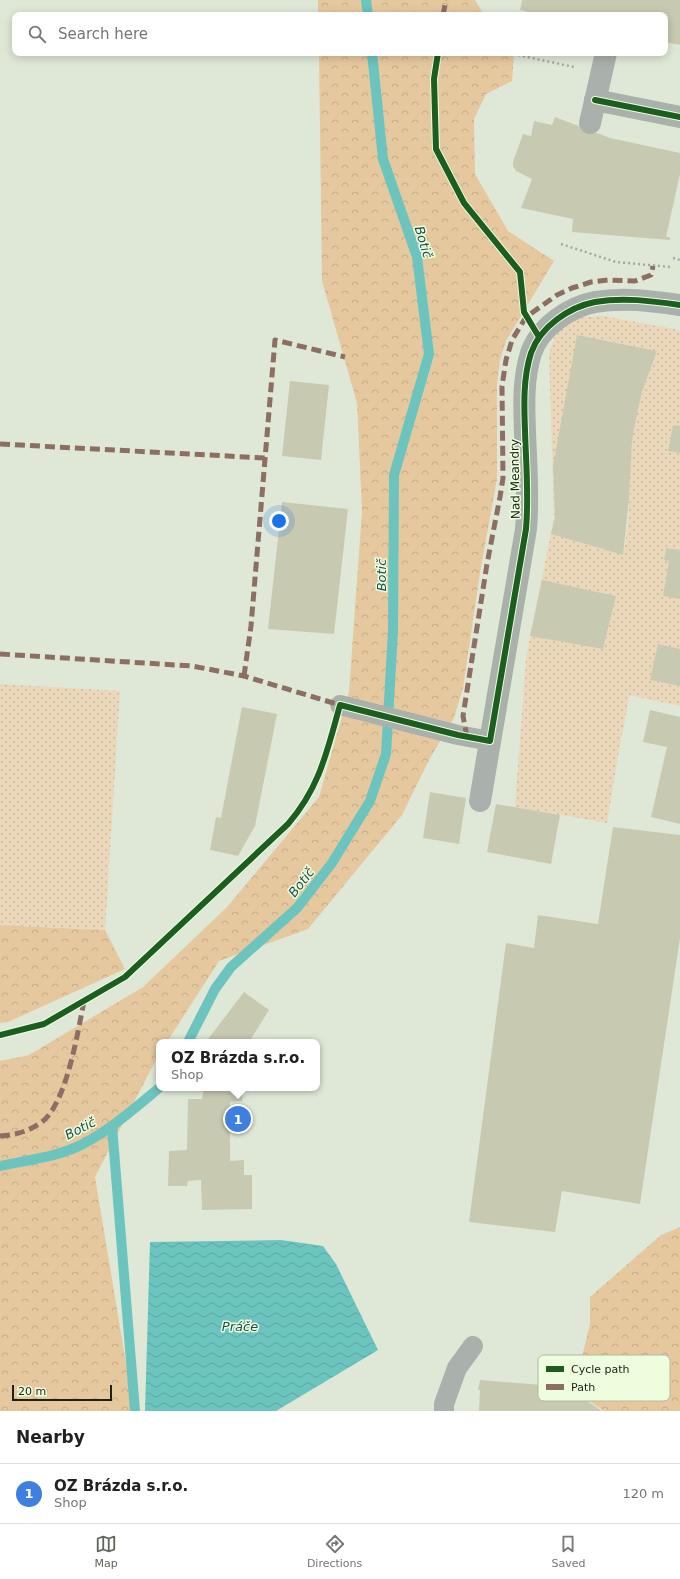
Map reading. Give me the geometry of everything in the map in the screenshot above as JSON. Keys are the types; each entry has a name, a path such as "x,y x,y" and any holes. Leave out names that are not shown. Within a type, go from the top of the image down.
{"street":[{"path":"590,123 605,56"},
{"path":"596,100 680,117"},
{"name":"Nad Meandry","path":"480,801 526,528 528,506 524,390 531,352 539,337 548,327 565,314 582,305 615,300 652,301 680,305"}],"lane":[{"path":"345,706 458,735 490,741"},
{"path":"444,1411 444,1404 457,1368 473,1346"}],"path":[{"path":"522,56 581,69"},
{"path":"561,244 616,262 671,267"},
{"path":"673,258 680,260"}],"green space":[{"path":"318,0 475,0 482,12 318,12"},
{"path":"319,56 514,56 512,81 486,94 474,119 475,174 508,231 554,261 506,341 500,360 497,386 497,479 480,573 463,688 454,718 430,758 402,815 308,929 219,961 169,1039 156,1039 156,1060 95,1177 134,1411 0,1411 0,1061 29,1055 143,987 227,907 319,797 349,692 362,511 357,403 322,281"},
{"path":"0,925 105,930 125,969 8,1022 0,1023"},
{"path":"680,1227 680,1411 604,1411 589,1401 670,1401 670,1355 582,1355 590,1324 590,1297 661,1235"}],"shaded area":[{"path":"603,316 680,330 680,426 673,425 668,451 680,453 680,550 666,548 664,560 669,561 663,596 680,599 680,649 658,644 651,680 680,686 680,706 629,695 607,823 515,807 526,658 554,518 549,354 554,338 570,318","holes":["595,338 657,351 642,396 633,430 629,514 623,555 551,534 555,517 553,466","555,583 616,596 603,649 542,638"]},
{"path":"0,684 120,691 105,930 0,925"}],"water":[{"name":"Práče","path":"281,1240 323,1246 336,1264 378,1350 276,1411 145,1411 150,1242"}],"building":[{"path":"522,0 680,0 680,45 668,43 668,12 529,12 520,10"},
{"path":"555,117 610,138 680,153 680,174 666,237 670,237 670,240 572,232 573,219 521,208 532,179 516,171 513,166 523,134 531,136 534,121 552,125"},
{"path":"577,335 657,351 642,392 632,441 629,499 623,555 551,534 555,517 553,466"},
{"path":"290,381 329,385 321,460 282,456"},
{"path":"673,425 680,426 680,453 668,451"},
{"path":"282,502 348,509 334,634 268,629"},
{"path":"666,548 680,550 680,599 663,596 669,561 664,560"},
{"path":"542,580 616,596 603,649 530,636"},
{"path":"658,644 680,649 680,686 650,680"},
{"path":"242,707 277,714 255,826 238,856 210,850 216,817 221,818"},
{"path":"650,710 680,717 680,824 651,817 667,747 643,742"},
{"path":"430,792 466,798 459,844 423,838"},
{"path":"496,804 560,815 551,864 487,852"},
{"path":"613,827 680,835 680,938 640,1204 562,1191 555,1232 469,1222 506,943 534,948 538,915 598,924"},
{"path":"244,992 269,1010 251,1039 209,1038"},
{"path":"203,1091 243,1091 242,1101 230,1102 230,1161 244,1160 244,1175 252,1175 252,1209 202,1210 201,1180 188,1181 187,1186 168,1186 169,1151 187,1150 188,1099 202,1099"},
{"path":"480,1380 538,1385 538,1401 587,1401 602,1411 479,1411 480,1390 478,1390"}],"waterway":[{"name":"Botič","path":"366,0 368,12"},
{"name":"Botič","path":"190,1039 215,989 231,967 297,908 332,863 370,801 386,754 393,631 394,475 429,354 417,257 383,159 372,56"},
{"name":"Botič","path":"0,1166 42,1158 83,1144 113,1125 156,1091"},
{"path":"112,1126 135,1411"}],"marked path":[{"path":"444,12 446,0"},
{"path":"467,737 463,716 487,564 503,478 502,386 506,360 512,340 526,317 557,295 591,282 608,280 635,281 651,275 653,266"},
{"path":"244,676 251,626 275,340 345,357"},
{"path":"0,444 265,458"},
{"path":"0,654 192,666 244,676 340,705 340,707"},
{"path":"0,1136 12,1135 28,1130 43,1121 51,1111 59,1098 65,1082 75,1047 84,1001"}],"cycle path":[{"path":"438,56 434,79 436,149 464,203 520,272 524,312 539,337"},
{"path":"595,100 680,117"},
{"path":"0,1035 44,1024 125,977 288,824 299,810 315,782 326,753 340,705 458,735 490,741 526,529 527,492 525,392 528,362 531,353 535,344 548,327 575,308 595,302 616,300 648,301 680,305"}],"place":[{"name":"OZ Brázda s.r.o.","path":"238,1119"}]}
